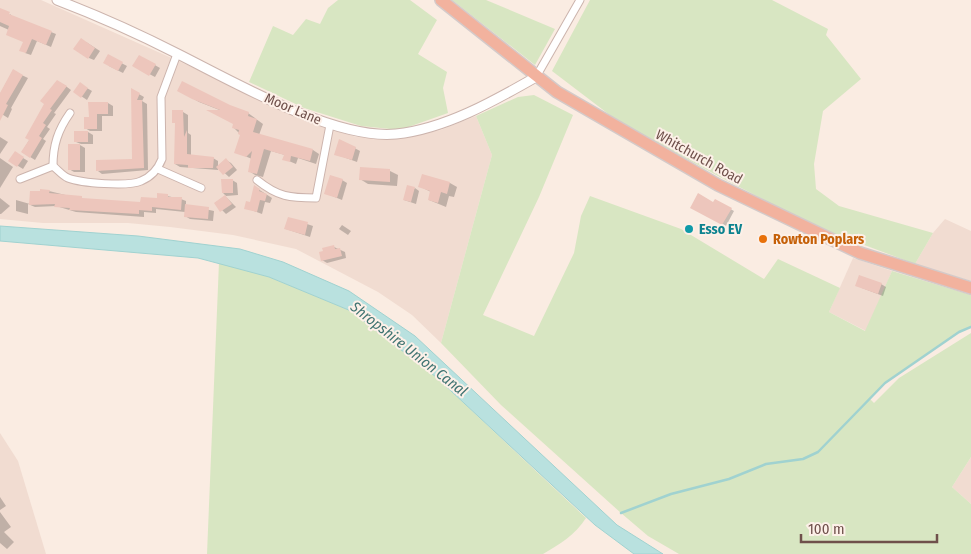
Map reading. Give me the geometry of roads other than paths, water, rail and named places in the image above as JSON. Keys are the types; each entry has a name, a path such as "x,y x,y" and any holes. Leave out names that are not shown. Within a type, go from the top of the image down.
{"highway":[{"name":"Whitchurch Road","path":"441,0 536,77 617,129 718,185 860,253 971,288"}],"street":[{"name":"Moor Lane","path":"57,0 127,29 245,89 330,125 372,133 396,134 420,130 482,106 536,77"},
{"path":"536,77 580,0"},
{"path":"70,113 56,136 53,149 53,166 67,178 117,183 141,182 158,169 164,149 160,97 178,54"},
{"path":"257,180 276,194 290,198 316,198 330,125"},
{"path":"20,179 53,166"},
{"path":"158,169 201,188"}],"water":[{"name":"Shropshire Union Canal","path":"0,226 138,236 240,249 283,262 349,291 415,336 617,525 663,554 634,554 595,525 436,377 351,311 269,277 198,258 0,241"}],"waterway":[{"path":"621,513 671,494 729,479 766,464 803,459 818,452 885,383 959,332 971,327"}],"place":[{"name":"Esso EV","path":"689,229"},
{"name":"Rowton Poplars","path":"763,239"}]}
